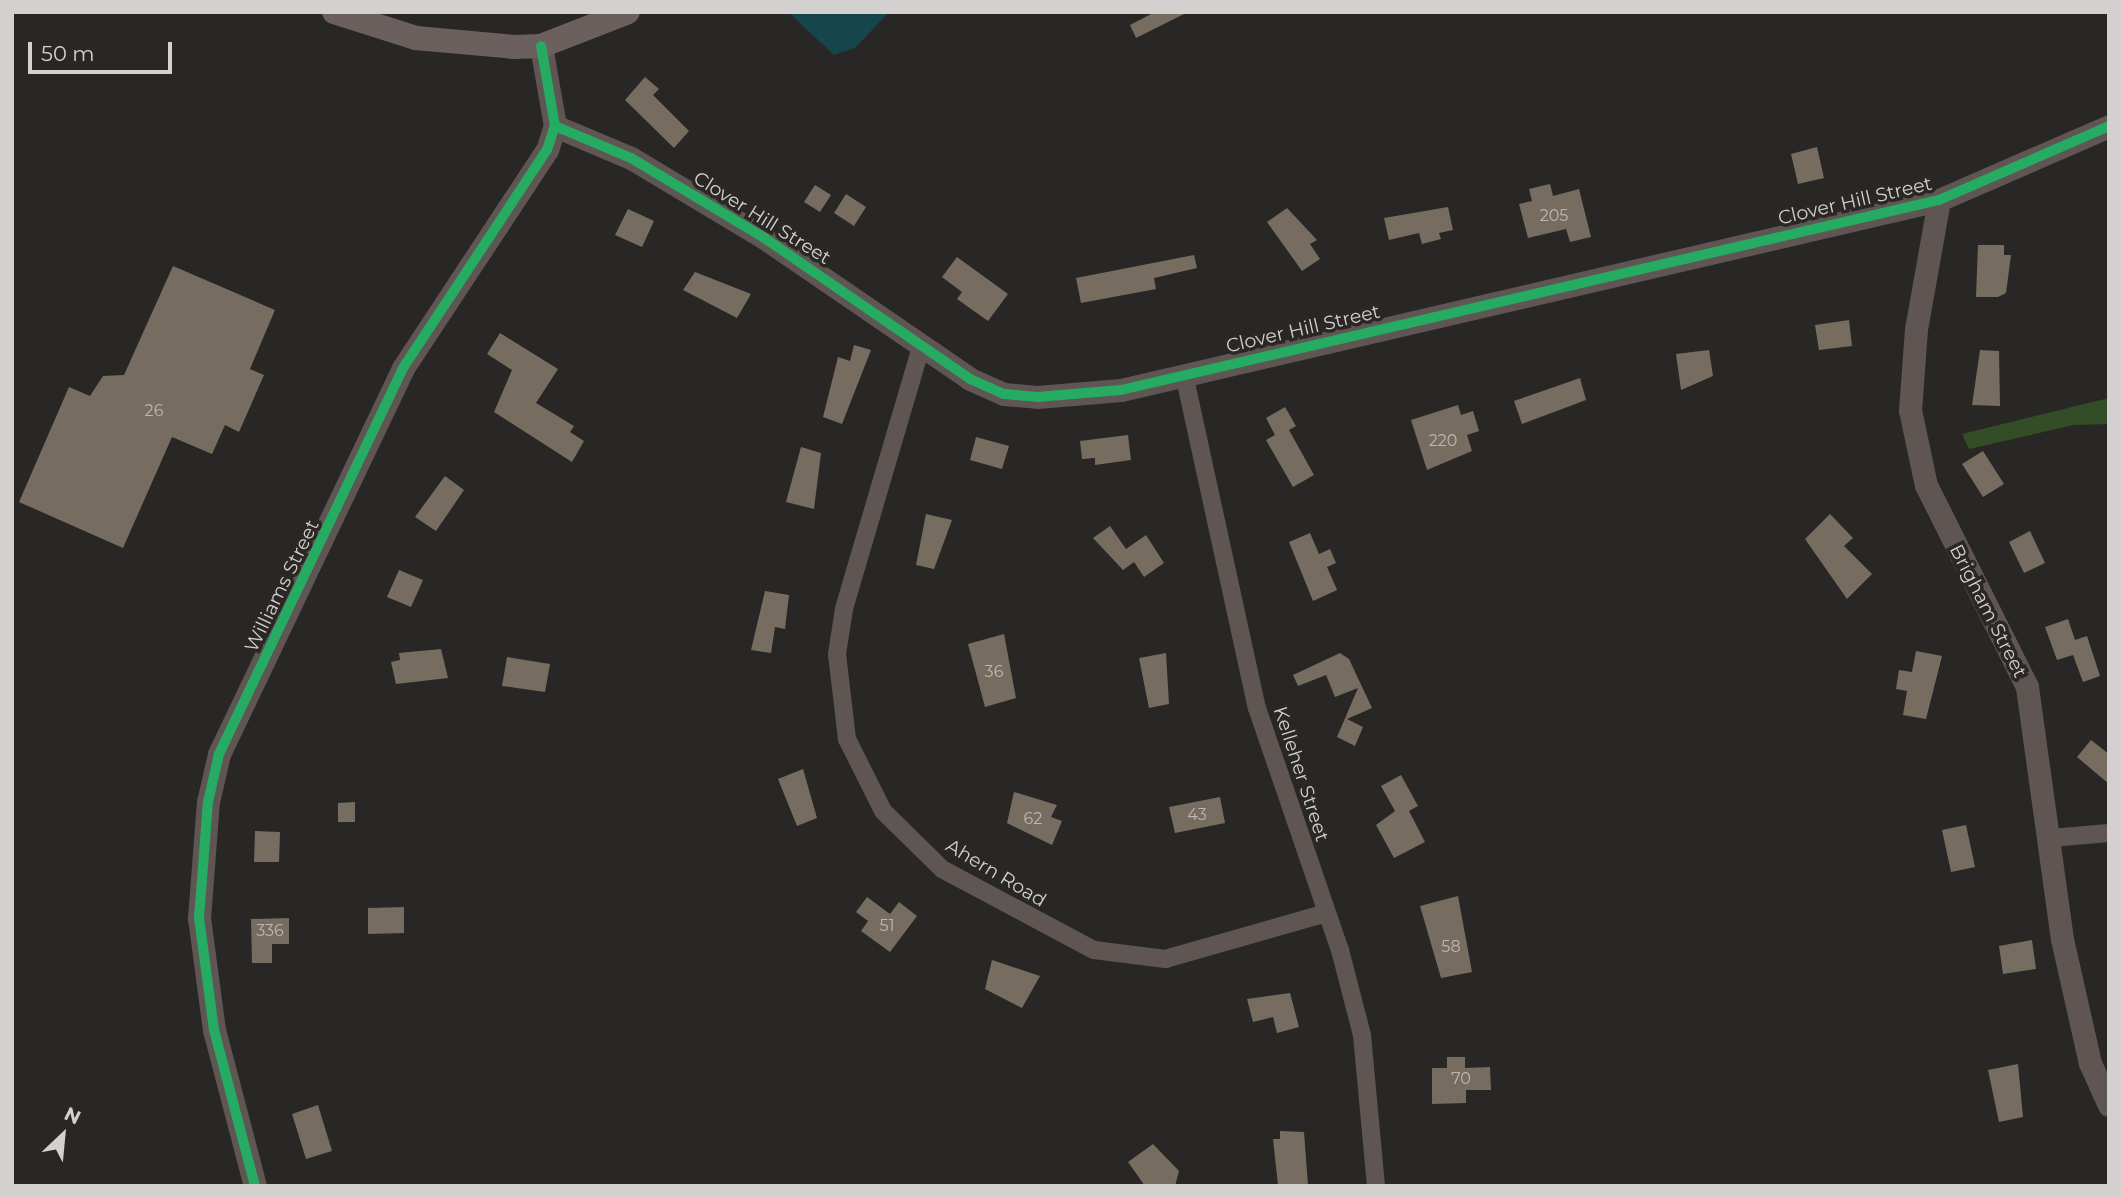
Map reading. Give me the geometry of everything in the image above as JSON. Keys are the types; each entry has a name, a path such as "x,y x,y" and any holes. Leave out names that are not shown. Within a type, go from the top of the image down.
{"main road":[{"path":"334,12 416,38 541,46 628,12"}],"street":[{"path":"541,46 555,126"},
{"name":"Clover Hill Street","path":"555,126 670,181 796,258 921,346 987,388 1020,397 1096,395 1939,200 2109,126"},
{"name":"Williams Street","path":"255,1186 215,1030 199,918 208,802 219,754 403,368 527,184 555,126"},
{"name":"Brigham Street","path":"1939,200 1916,329 1910,410 1926,485 2027,687 2075,1008 2109,1105"},
{"name":"Ahern Road","path":"921,346 844,610 837,654 847,738 883,811 942,869 1094,950 1177,957 1326,913"},
{"name":"Kelleher Street","path":"1184,373 1257,708 1326,913 1362,1035 1376,1186"},
{"path":"2051,838 2109,832"}],"green space":[{"path":"2109,398 2109,424 2074,425 1969,449 1962,434"}],"water":[{"path":"788,12 889,12 855,48 834,55"}],"building":[{"path":"1155,12 1188,12 1136,38 1130,25"},
{"path":"645,77 659,89 653,95 689,131 674,148 625,100"},
{"path":"1817,147 1824,178 1798,184 1791,154"},
{"path":"1550,184 1553,196 1579,189 1591,237 1570,242 1566,229 1528,238 1519,204 1532,201 1529,189"},
{"path":"815,185 831,195 820,212 804,202"},
{"path":"846,194 866,207 854,226 834,213"},
{"path":"1448,207 1453,230 1439,233 1441,239 1422,244 1419,233 1389,240 1384,218"},
{"path":"1287,208 1317,240 1310,244 1320,259 1302,271 1267,222"},
{"path":"628,209 654,221 642,247 615,235"},
{"path":"1978,245 2004,245 2004,255 2011,255 2006,293 1998,297 1976,297"},
{"path":"1194,255 1197,268 1154,278 1156,289 1081,303 1076,278"},
{"path":"957,257 1008,294 988,321 957,299 962,292 942,277"},
{"path":"173,266 275,310 250,369 264,375 239,432 225,425 212,454 172,437 123,548 19,502 69,387 90,396 103,376 124,375"},
{"path":"695,272 751,294 737,318 683,290"},
{"path":"1849,320 1852,346 1819,350 1815,325"},
{"path":"500,333 558,369 536,403 574,426 570,432 584,441 572,462 494,412 512,370 487,354"},
{"path":"854,345 871,350 842,424 823,417 838,357 850,361"},
{"path":"1709,350 1713,376 1681,390 1676,354"},
{"path":"1980,350 1999,351 2000,406 1972,405"},
{"path":"1580,378 1586,400 1522,424 1514,401"},
{"path":"1458,405 1461,415 1473,411 1479,431 1467,435 1472,451 1427,470 1411,420"},
{"path":"1285,407 1296,426 1289,430 1314,475 1293,487 1266,440 1275,435 1266,418"},
{"path":"1128,435 1131,460 1095,465 1095,458 1082,459 1080,441"},
{"path":"976,437 1009,446 1002,469 970,460"},
{"path":"801,447 821,453 814,509 786,502"},
{"path":"1983,451 2004,484 1983,497 1962,464"},
{"path":"445,476 464,490 436,531 415,517"},
{"path":"926,514 952,520 934,569 916,565"},
{"path":"1830,514 1853,538 1844,546 1872,574 1847,599 1805,539"},
{"path":"1110,526 1126,549 1146,535 1164,563 1144,577 1134,562 1123,570 1093,538"},
{"path":"2030,531 2045,563 2024,573 2009,542"},
{"path":"1310,533 1319,554 1330,549 1336,563 1327,567 1337,590 1313,601 1289,542"},
{"path":"399,570 423,580 411,607 387,597"},
{"path":"765,591 789,595 785,629 775,627 771,653 751,650"},
{"path":"2068,619 2075,640 2087,636 2100,676 2083,682 2073,655 2057,660 2045,627"},
{"path":"1004,634 1016,698 985,707 968,644"},
{"path":"441,649 448,678 396,684 391,662 400,660 399,653"},
{"path":"1916,651 1942,656 1926,719 1903,715 1907,691 1896,689 1899,670 1912,672"},
{"path":"1166,653 1169,704 1149,708 1139,658"},
{"path":"1340,653 1349,659 1372,708 1347,719 1363,727 1355,746 1337,737 1358,688 1335,697 1326,675 1298,686 1293,675"},
{"path":"507,657 550,664 545,692 502,686"},
{"path":"2091,740 2109,754 2109,784 2077,757"},
{"path":"803,769 817,818 797,826 778,779"},
{"path":"1401,775 1418,806 1409,811 1425,842 1394,858 1376,825 1395,811 1381,786"},
{"path":"1014,792 1057,805 1051,817 1062,821 1052,845 1007,823"},
{"path":"1220,797 1225,823 1175,833 1169,807"},
{"path":"355,802 355,822 338,822 338,803"},
{"path":"1966,825 1975,867 1951,872 1942,830"},
{"path":"255,831 280,832 279,862 254,862"},
{"path":"1458,896 1472,972 1441,978 1420,906"},
{"path":"867,897 890,914 899,902 917,916 890,952 861,931 868,921 856,912"},
{"path":"404,907 404,933 368,934 368,908"},
{"path":"289,918 289,944 272,944 272,963 252,963 251,919"},
{"path":"2032,940 2036,969 2003,974 1999,946"},
{"path":"992,960 1040,976 1022,1008 985,989"},
{"path":"1290,993 1299,1027 1277,1033 1273,1017 1253,1022 1247,999"},
{"path":"1447,1057 1465,1057 1465,1068 1490,1067 1491,1090 1466,1090 1466,1103 1432,1104 1432,1068 1447,1068"},
{"path":"2018,1064 2023,1117 1999,1122 1988,1070"},
{"path":"318,1105 332,1151 306,1159 292,1114"},
{"path":"1280,1131 1304,1132 1308,1185 1278,1185 1273,1139 1280,1139"},
{"path":"1153,1144 1179,1171 1175,1186 1145,1186 1128,1162"}],"cycle path":[{"path":"255,1186 214,1030 199,918 208,802 219,754 403,368 547,150 555,126 541,46"},
{"path":"555,126 631,158 763,237 970,379 1004,394 1037,397 1121,390 1939,200 2109,126"}]}
